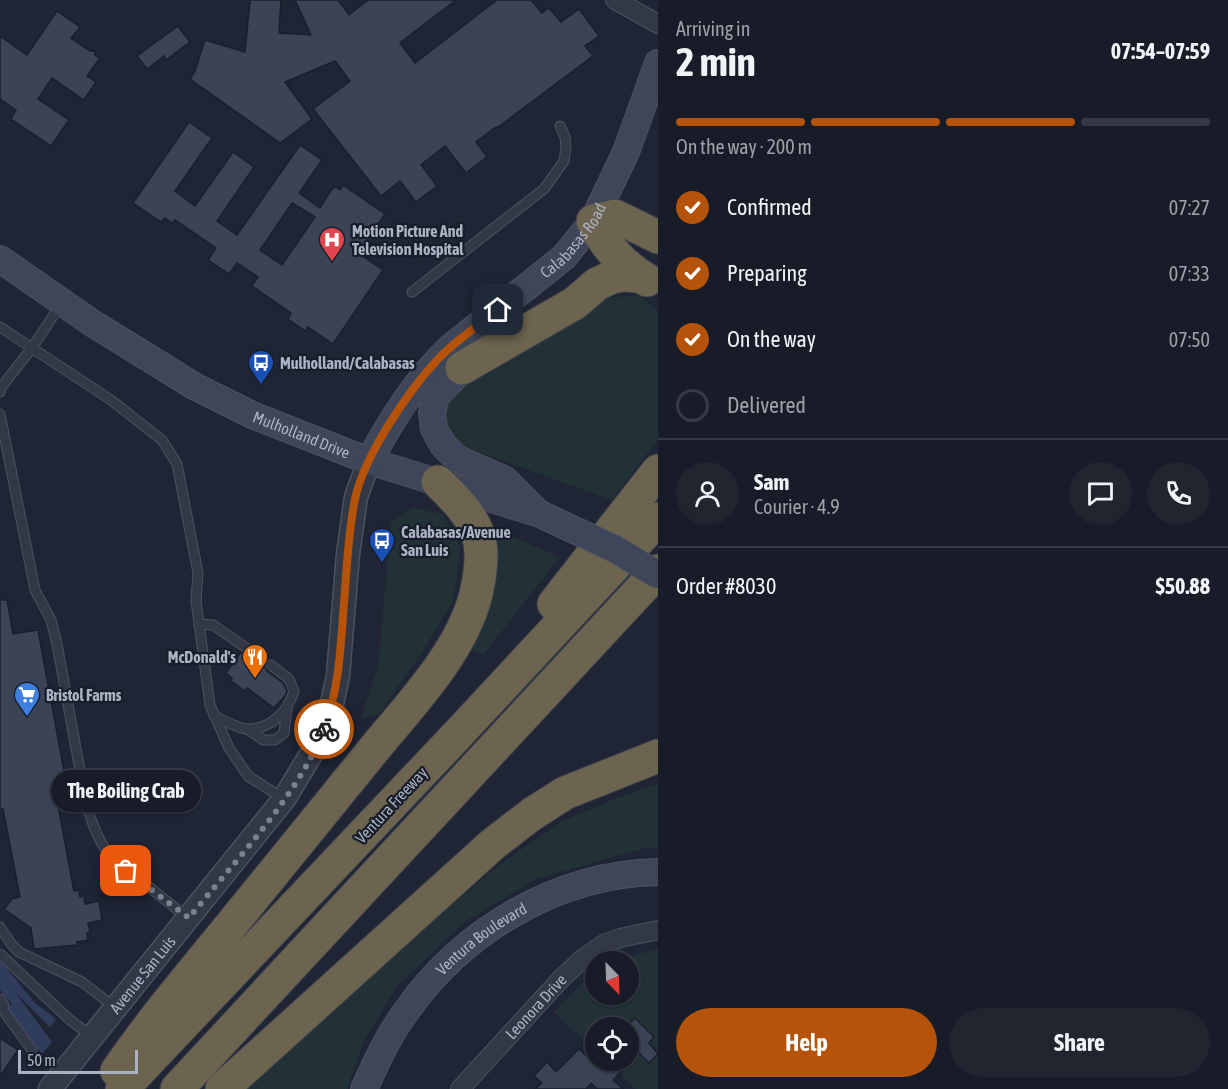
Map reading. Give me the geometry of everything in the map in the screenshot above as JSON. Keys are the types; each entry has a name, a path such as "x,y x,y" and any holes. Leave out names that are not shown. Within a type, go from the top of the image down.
{"highway":[{"path":"649,282 611,251 593,221 615,216 658,237"},
{"path":"462,368 574,303 597,284 612,277 624,275 649,282"},
{"path":"459,733 578,571 658,471"},
{"path":"105,1089 148,1026 310,829 457,643 476,592 480,550 479,533 470,516 438,482"},
{"name":"Ventura Freeway","path":"122,1089 658,519"},
{"path":"177,1089 658,573"},
{"path":"222,1089 493,844 531,814 565,793 658,756"}],"main road":[{"name":"Calabasas Road","path":"369,461 412,389 437,360 564,257 593,221 626,152 658,63"},
{"path":"540,514 504,479 456,458 442,445 434,429 432,413 436,396 462,368 571,267 582,250 593,221"},
{"name":"Mulholland Drive","path":"0,259 62,302 194,386 252,415 369,461 540,514 615,549 658,573"},
{"name":"Ventura Boulevard","path":"364,1089 378,1057 404,1013 430,980 462,949 497,922 533,903 568,889 641,872 658,872"}],"street":[{"path":"615,0 658,24"},
{"name":"Avenue San Luis","path":"50,1089 284,799 319,741 330,712 338,676 348,554 356,497 369,461"},
{"name":"Leonora Drive","path":"460,1089 581,960 620,938 658,930"}],"lane":[{"path":"412,292 544,189 564,161 565,138 560,126"},
{"path":"0,392 62,302"},
{"path":"0,327 111,400 162,440 177,464 198,573 196,601 210,705 229,748 248,776 284,799"},
{"path":"0,414 35,590 51,620 57,644 91,820 102,845 110,856 189,918"},
{"path":"199,624 213,625 261,658"},
{"path":"249,730 272,724 291,703 294,691 289,679 271,665"},
{"path":"214,716 249,730 263,740 275,740 284,733 287,707"},
{"path":"0,927 19,952 82,982 116,1008"},
{"path":"0,954 70,1020 93,1037"},
{"path":"0,999 4,1005 3,1010 32,1050"}],"shaded area":[{"path":"640,295 658,312 658,439 612,500 464,447 444,431 448,391 602,298"},
{"path":"413,508 443,514 461,549 453,602 379,714 361,718 378,667 391,523"},
{"path":"504,533 560,557 483,655 466,645 486,596 496,539"},
{"path":"658,784 658,849 645,848 536,879 463,923 396,988 363,1043 347,1089 248,1089 393,953 498,866 560,822"},
{"path":"658,948 658,1089 636,1089 617,1071 639,1071 639,1017 585,1017 585,1041 554,1012 585,982 585,1005 639,1005 639,954"}],"water":[{"path":"0,960 35,1003 56,1019 50,1027 15,992 52,1042 42,1054 6,1009 12,1004 0,990"}],"building":[{"path":"250,0 281,0 279,33 311,35 295,0 338,0 349,15 368,0 456,0 400,43 415,63 497,0 531,0 542,13 549,8 561,22 579,9 599,36 585,46 593,56 476,142 487,157 466,173 445,146 421,165 437,186 416,202 400,181 381,196 313,109 350,81 335,61 285,82 312,119 280,143 190,79 205,40 245,52"},
{"path":"57,11 80,27 71,38 90,51 95,51 95,55 100,58 87,76 96,82 84,100 52,78 38,99 69,120 51,146 11,119 16,110 0,99 0,36 27,55"},
{"path":"178,26 190,42 166,60 164,56 147,69 137,56"},
{"path":"189,122 212,138 175,191 195,206 233,152 254,167 217,221 237,235 300,145 322,160 299,193 320,208 332,189 336,187 340,190 343,185 385,214 358,253 383,270 333,344 308,327 305,331 288,319 291,313 252,286 258,277 237,263 229,274 208,260 216,248 175,220 172,223 165,218 161,222 133,203","holes":["292,203 315,217 282,265 260,250"]},
{"name":"Bristol Farms","path":"0,600 7,600 13,634 38,630 69,798 57,800 74,891 79,890 80,897 84,896 85,904 99,901 102,920 88,923 90,932 87,933 88,940 77,942 77,945 34,949 31,928 4,909 12,899 20,897 3,809 0,809"},
{"name":"McDonald's","path":"241,652 258,664 264,664 267,671 283,683 287,691 274,708 247,688 245,691 231,681 232,678 226,673"},
{"path":"639,1022 654,1037 649,1043 658,1054 649,1063 639,1053"},
{"path":"0,1038 18,1050 0,1076"},
{"path":"579,1049 585,1055 585,1071 622,1071 613,1080 623,1089 597,1089 591,1083 586,1089 535,1089 542,1083 534,1076 547,1062 556,1072"}],"way so far":[{"path":"126,871 189,918 284,799 304,768 324,729"}],"place":[{"name":"Motion Picture And Television Hospital","path":"332,263"},
{"name":"Mulholland/Calabasas","path":"261,386"},
{"name":"Calabasas/Avenue San Luis","path":"382,564"},
{"name":"McDonald's","path":"255,680"},
{"name":"Bristol Farms","path":"27,718"},
{"name":"The Boiling Crab","path":"126,871"}],"route":[{"path":"324,729 338,676 348,554 356,497 369,461 390,422 412,389 451,347 498,310"}]}
